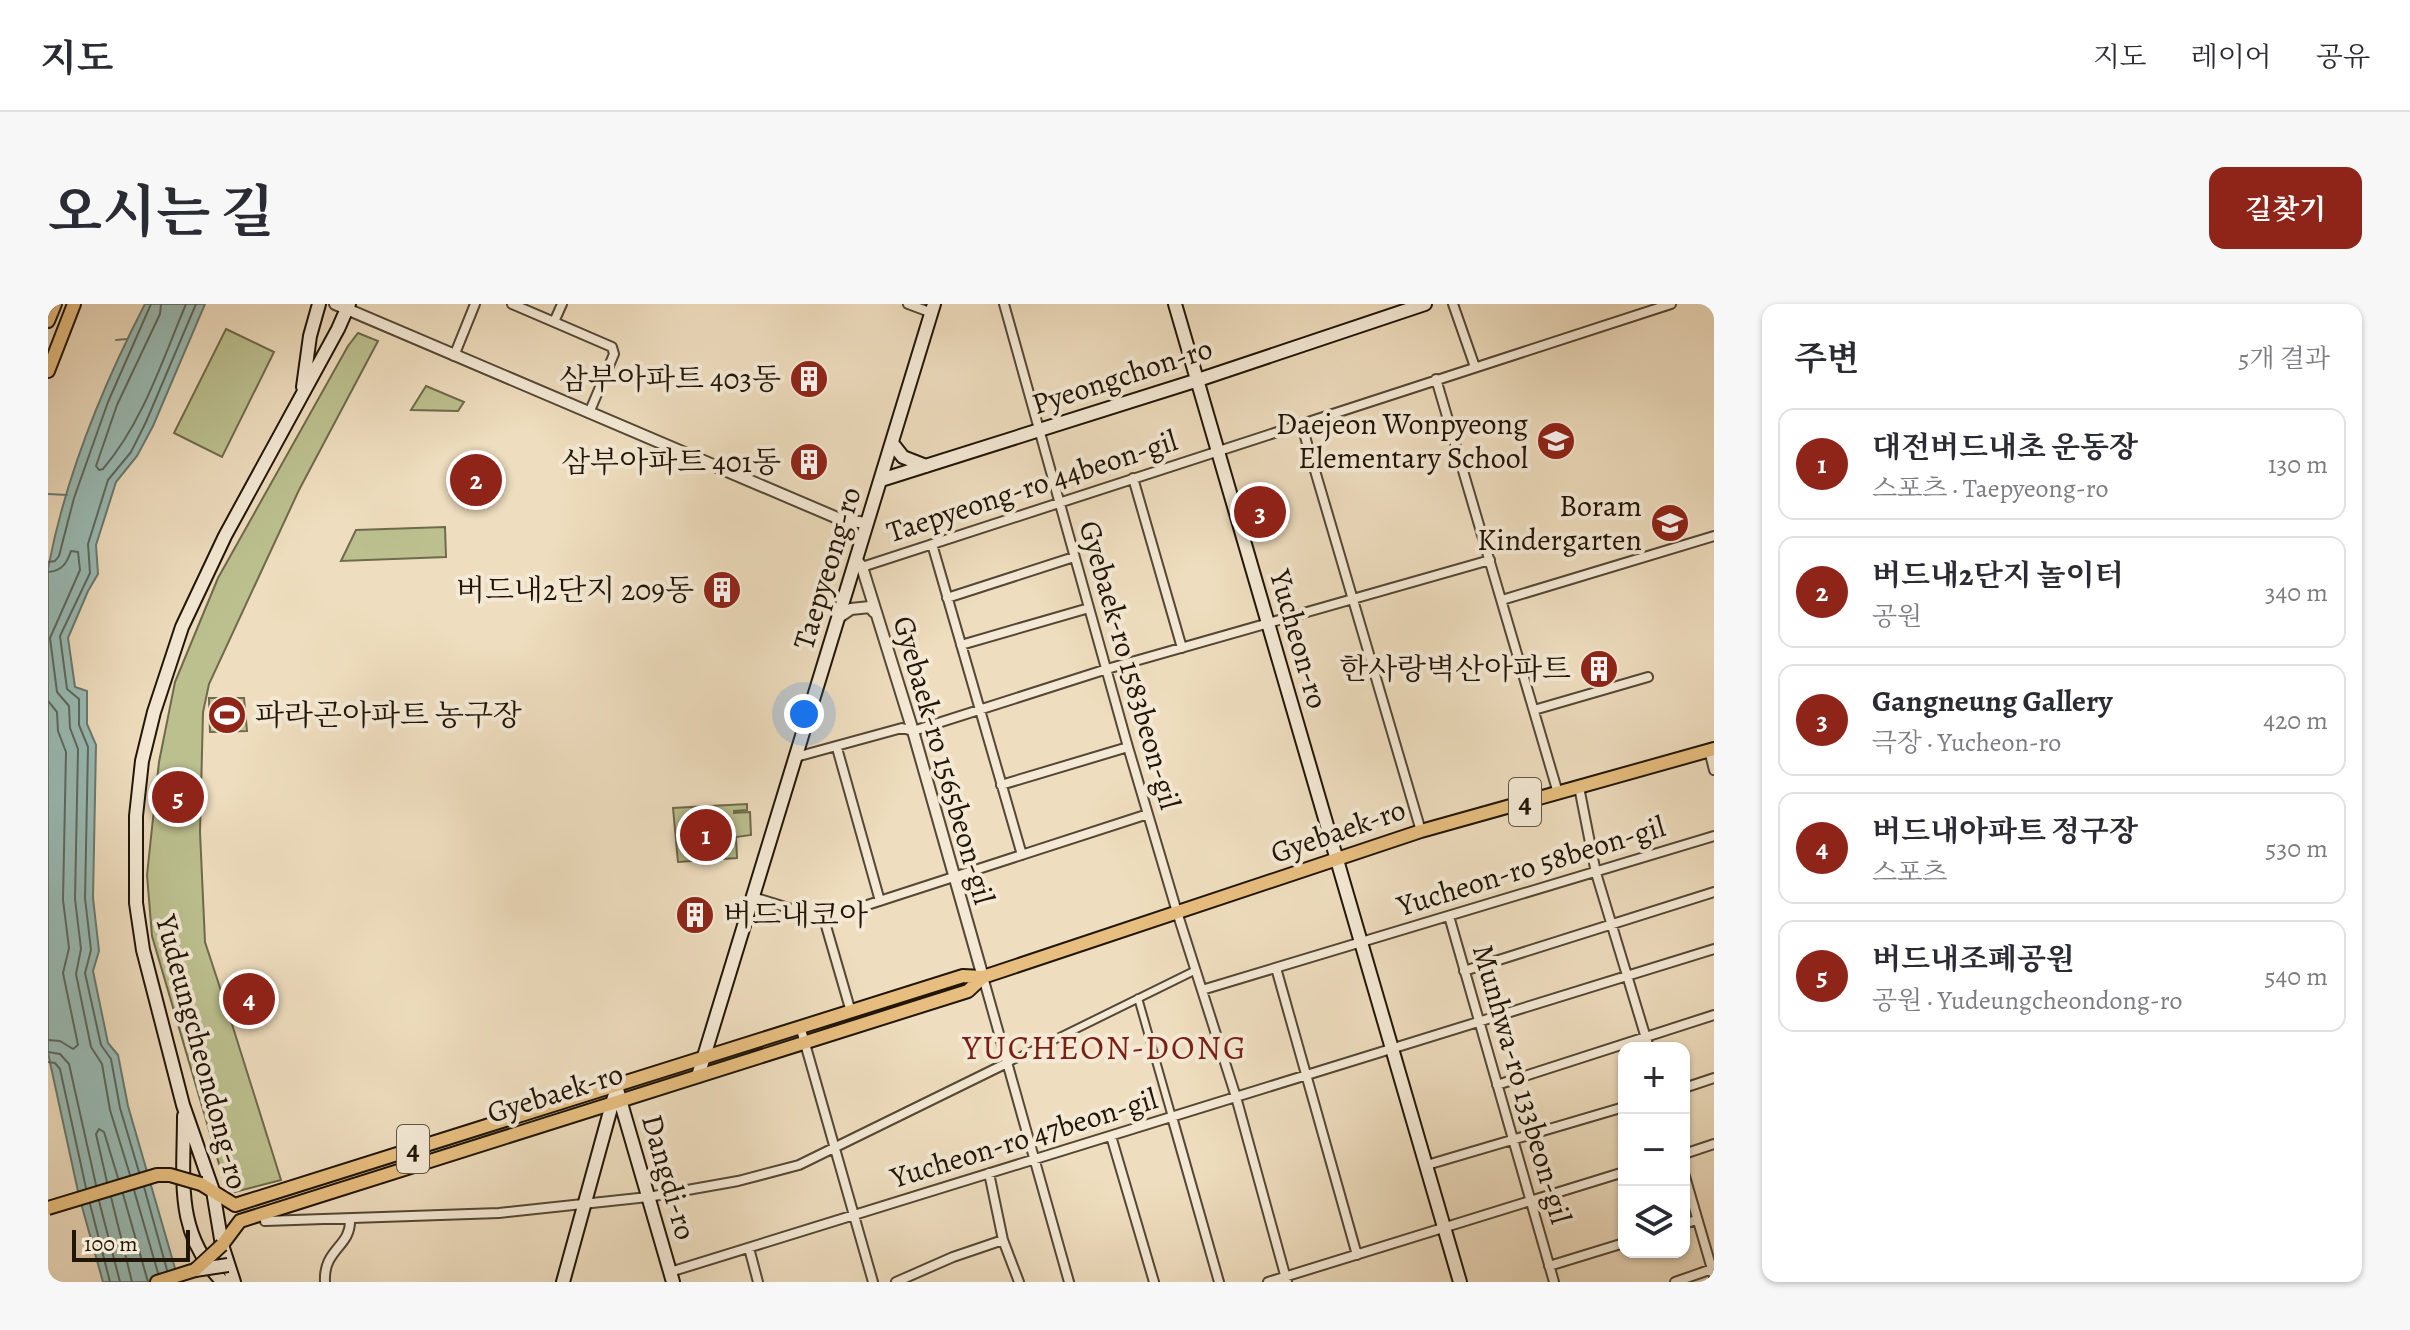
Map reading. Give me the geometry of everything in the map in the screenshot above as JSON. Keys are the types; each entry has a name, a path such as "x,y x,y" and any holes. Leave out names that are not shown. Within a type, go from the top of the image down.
{"main road":[{"path":"48,321 55,304"},
{"path":"48,371 74,304"},
{"path":"303,392 310,336 319,304"},
{"name":"Yucheon-ro","path":"1175,304 1460,1282"},
{"name":"Pyeongchon-ro","path":"881,480 1198,380 1425,304"},
{"name":"Yudeungcheondong-ro","path":"234,1282 222,1245 213,1191 183,1105 143,950 136,903 136,816 142,761 154,712 182,627 225,536 303,392 343,306"},
{"name":"Taepyeong-ro","path":"698,1076 838,618 859,563 867,523 933,309"},
{"path":"892,443 903,457 926,466"},
{"name":"Gyebaek-ro","path":"48,1208 157,1175 170,1175 201,1184 235,1205 963,976 983,977 1421,831 1711,750"},
{"name":"Gyebaek-ro","path":"157,1282 195,1270 222,1245 240,1221 968,991 983,977"},
{"name":"Dangdi-ro","path":"616,1086 616,1101 671,1277"},
{"path":"563,1282 616,1101"},
{"path":"183,1105 185,1214 191,1237 205,1262 223,1282"},
{"path":"195,1270 228,1265"}],"street":[{"path":"454,356 475,304"},
{"path":"512,304 612,347 614,354 589,413"},
{"path":"554,322 562,304"},
{"path":"908,304 933,309"},
{"name":"Gyebaek-ro 1583beon-gil","path":"1004,304 1128,747 1236,1097 1286,1279"},
{"path":"1453,304 1475,367"},
{"name":"Taepyeong-ro 44beon-gil","path":"859,563 932,544 1671,304"},
{"path":"343,306 842,520 867,523"},
{"path":"1436,379 1558,793"},
{"path":"1301,423 1421,831"},
{"path":"1133,478 1182,648"},
{"path":"1502,600 1714,536"},
{"path":"932,544 1022,855"},
{"path":"947,598 1074,557"},
{"path":"796,757 902,728 913,731 1107,669 1490,560"},
{"name":"Gyebaek-ro 1565beon-gil","path":"859,563 913,731 983,977"},
{"path":"838,618 851,609 870,607 877,615"},
{"path":"961,645 1089,608"},
{"path":"1534,710 1648,677"},
{"path":"1001,785 1128,747"},
{"path":"837,748 880,901"},
{"path":"1711,750 1714,770"},
{"path":"1579,787 1596,873 1648,1042"},
{"path":"753,897 824,919 1148,814"},
{"name":"Yucheon-ro 58beon-gil","path":"1362,941 1714,836"},
{"path":"1464,971 1714,892"},
{"name":"Munhwa-ro 133beon-gil","path":"1449,916 1554,1282"},
{"path":"824,919 851,1012"},
{"path":"1202,990 1362,941"},
{"name":"Yucheon-ro 47beon-gil","path":"671,1277 749,1248 1714,949"},
{"path":"1276,968 1357,1255"},
{"path":"265,1221 499,1213 586,1204 648,1197 799,1165 834,1145 1196,970"},
{"path":"983,977 1069,1282"},
{"path":"1138,998 1219,1282"},
{"path":"1497,1085 1714,1015"},
{"path":"800,1026 873,1282"},
{"path":"1690,1086 1714,1078"},
{"path":"1427,1165 1618,1109"},
{"path":"1111,1136 1154,1282"},
{"path":"1690,1152 1714,1144"},
{"path":"989,1173 1003,1240 1019,1282"},
{"path":"1268,1282 1286,1279 1618,1174"},
{"path":"1675,1282 1713,1273 1687,1186"},
{"path":"325,1282 326,1263 351,1230 350,1220"},
{"path":"1690,1222 1696,1220"},
{"path":"1703,1238 1714,1235"},
{"path":"896,1282 1003,1240"},
{"name":"Munhwa-ro 133beon-gil","path":"1549,1266 1618,1245"},
{"path":"749,1248 758,1282"}],"green space":[{"path":"226,329 274,352 222,457 174,433"},
{"path":"358,333 378,341 299,490 209,684 203,712 200,832 205,942 229,1015 227,982 266,978 271,1016 231,1021 281,1180 235,1192 228,1187 219,1164 152,936 147,875 159,762 175,682 218,578"},
{"path":"426,386 464,402 458,411 411,410"},
{"path":"445,527 446,557 341,561 356,530"},
{"name":"파라곤아파트 농구장","path":"209,698 244,698 247,731 210,732"},
{"path":"747,804 747,810 734,811 750,812 751,835 736,837 737,858 678,862 673,808"}],"water":[{"path":"145,304 205,304 153,426 137,456 116,482 96,545 98,574 68,638 75,687 87,691 87,724 96,745 93,898 99,951 93,971 108,1043 118,1055 128,1106 179,1282 103,1282 79,1196 48,1053 48,569 64,501 87,434"}],"waterway":[{"path":"116,340 127,339"},
{"path":"48,494 67,495"}],"place":[{"name":"삼부아파트 403동","path":"809,379"},
{"name":"Daejeon Wonpyeong Elementary School","path":"1556,441"},
{"name":"삼부아파트 401동","path":"809,462"},
{"name":"버드내2단지 놀이터","path":"476,480"},
{"name":"Gangneung Gallery","path":"1260,512"},
{"name":"Boram Kindergarten","path":"1670,523"},
{"name":"버드내2단지 209동","path":"722,590"},
{"name":"한사랑벽산아파트","path":"1599,669"},
{"name":"파라곤아파트 농구장","path":"227,715"},
{"name":"버드내조폐공원","path":"178,797"},
{"name":"대전버드내초 운동장","path":"706,835"},
{"name":"버드내코아","path":"695,915"},
{"name":"버드내아파트 정구장","path":"249,999"}],"district":[{"name":"YUCHEON-DONG","path":"1105,1047"}]}
